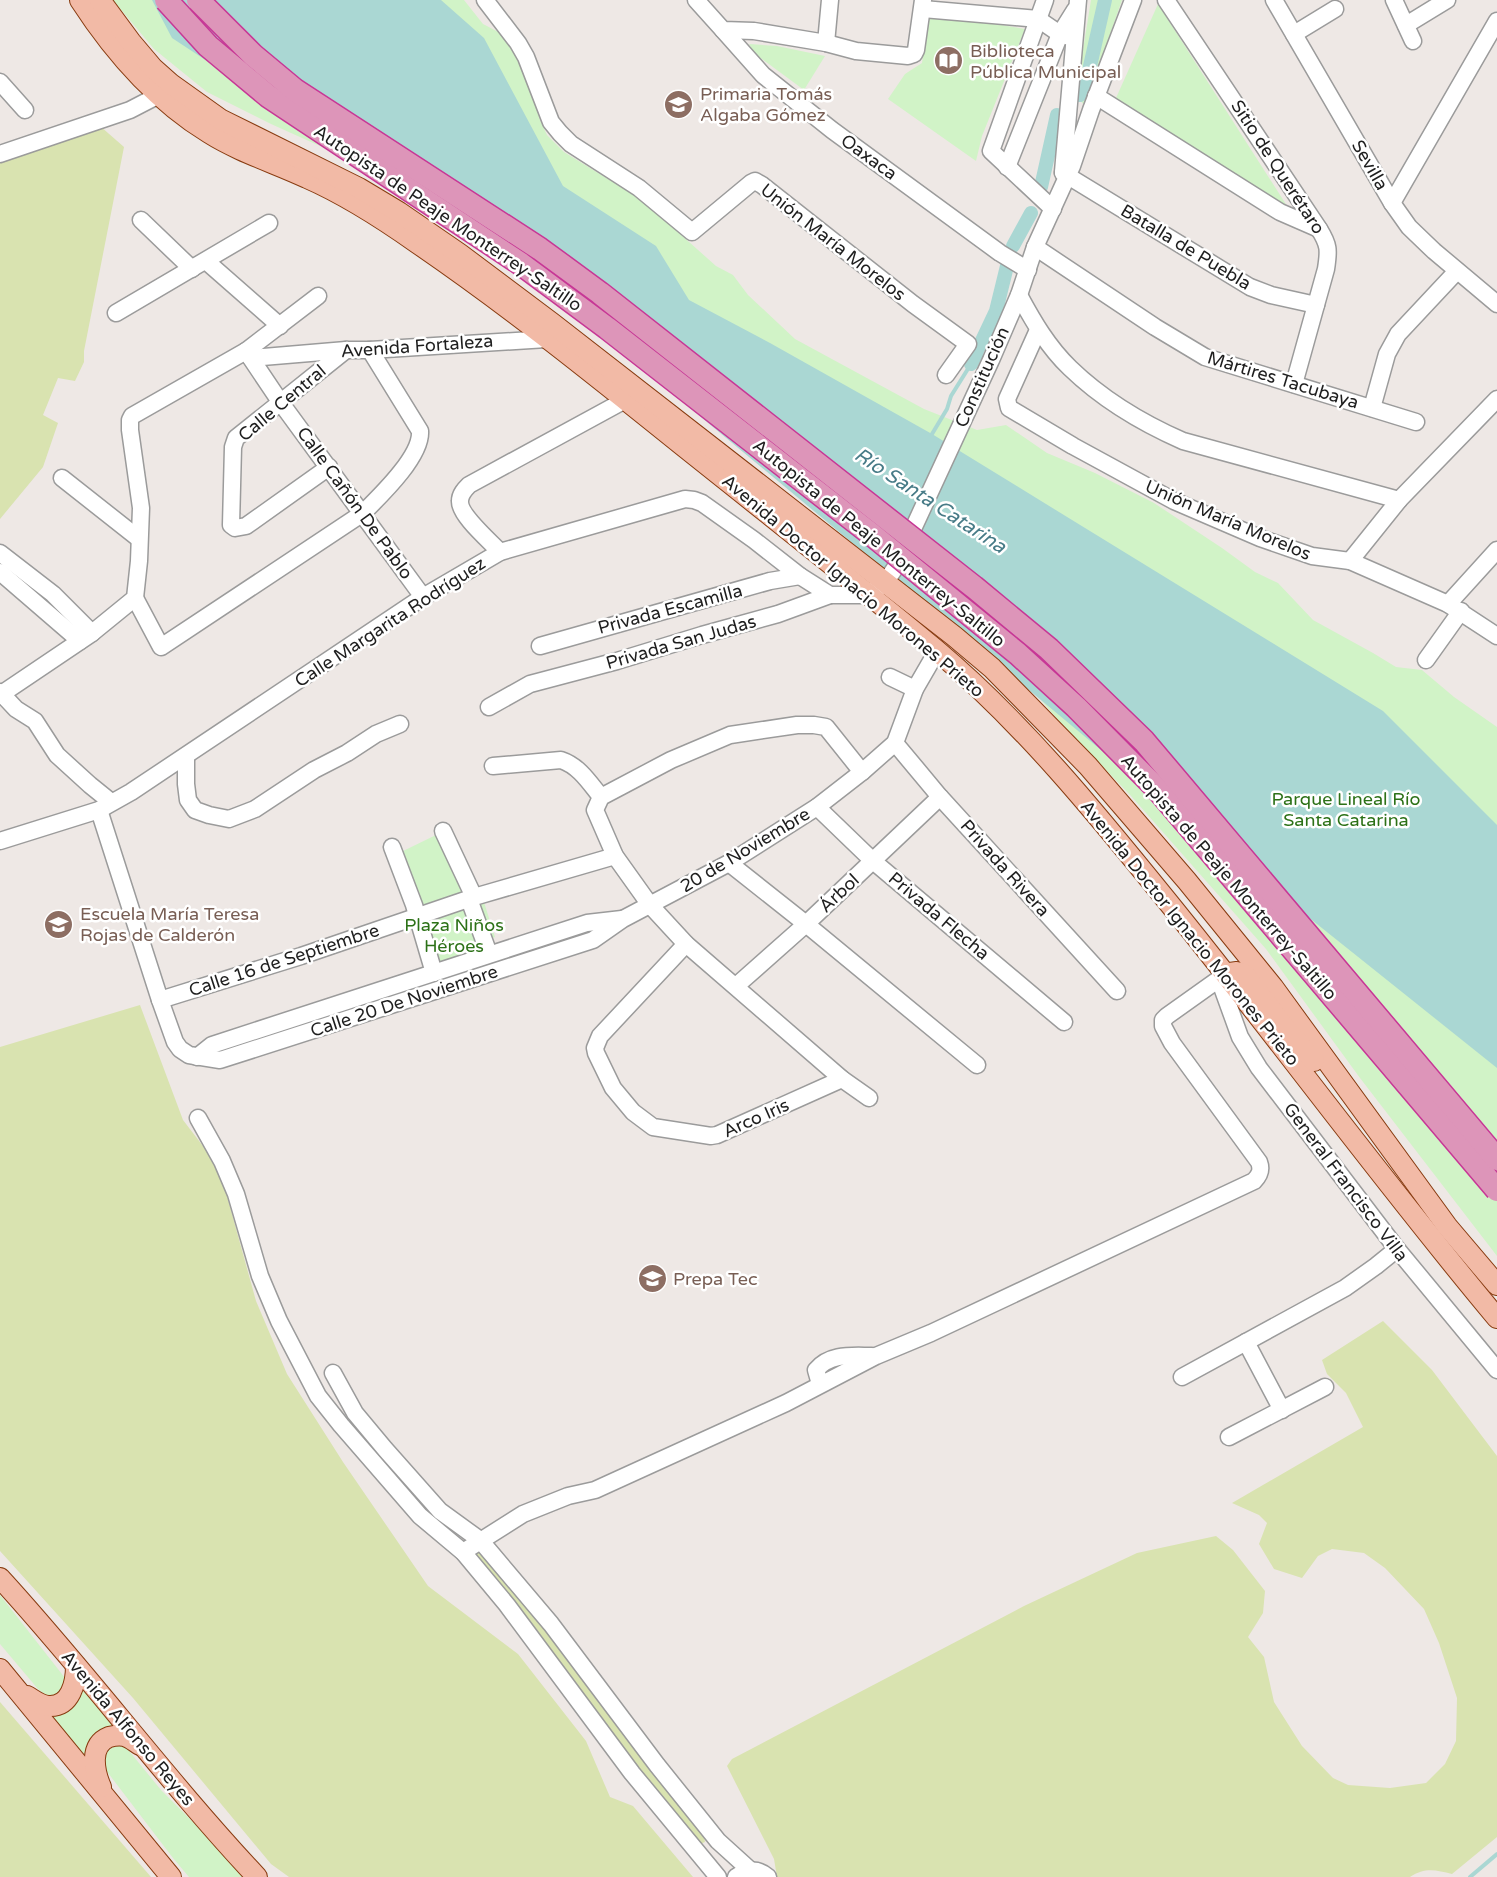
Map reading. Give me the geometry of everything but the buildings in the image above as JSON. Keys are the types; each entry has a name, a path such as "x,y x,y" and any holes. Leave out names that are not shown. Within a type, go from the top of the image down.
{"highway":[{"name":"Autopista de Peaje Monterrey-Saltillo","path":"166,0 208,46 268,96 521,264 607,328 871,534 1018,654 1076,707 1158,790 1497,1190"},
{"name":"Autopista de Peaje Monterrey-Saltillo","path":"198,0 253,55 295,90 540,249 600,293 974,587 1048,649 1144,741 1497,1158"}],"main road":[{"name":"Avenida Doctor Ignacio Morones Prieto","path":"80,0 120,53 159,95 212,135 311,179 372,213 416,242 627,399 817,552 977,687 1071,784 1417,1222 1497,1318"},
{"name":"Avenida Doctor Ignacio Morones Prieto","path":"100,0 146,59 171,84 220,119 359,188 460,254 890,575 992,668 1088,766 1187,880 1273,987 1447,1226 1497,1285"},
{"path":"1222,976 1237,972 1244,974 1305,1052 1319,1066 1339,1077"},
{"name":"Avenida Alfonso Reyes","path":"0,1578 222,1840 257,1877"},
{"path":"20,1692 49,1707 58,1704 70,1694 74,1686 76,1665"},
{"path":"0,1669 171,1877"},
{"path":"103,1793 94,1764 96,1749 100,1742 108,1738 123,1736 147,1750"}],"street":[{"name":"Unión María Morelos","path":"485,0 518,43 526,57 551,122 571,144 639,188 692,231 755,182 781,199 913,304 968,344 946,375"},
{"name":"Oaxaca","path":"696,0 763,75 832,130 1000,253 1028,270"},
{"path":"826,43 830,0"},
{"path":"1045,0 991,148 992,153 1053,209"},
{"name":"Constitución","path":"890,575 991,360 1018,296 1035,247 1053,209 1133,0"},
{"name":"Sitio de Querétaro","path":"1166,0 1328,243 1326,268 1294,384"},
{"name":"Sevilla","path":"1274,0 1392,203 1409,226 1434,251 1497,304"},
{"path":"1394,0 1413,41"},
{"path":"1406,25 1447,0"},
{"name":"Constitución","path":"1065,178 1070,99 1067,36 1077,3"},
{"path":"723,30 754,31 826,43 856,51 908,56 914,54 917,46 923,4 1038,19 1067,36 1007,167"},
{"path":"1294,34 1335,9"},
{"path":"1392,203 1497,21"},
{"path":"0,82 25,110"},
{"path":"0,153 129,110 159,95"},
{"path":"1070,99 1082,110 1094,103 1280,212 1319,229"},
{"name":"Batalla de Puebla","path":"1065,178 1250,287 1272,296 1316,305"},
{"path":"141,220 280,326"},
{"path":"116,313 269,223"},
{"name":"Mártires Tacubaya","path":"1035,247 1196,352 1416,423"},
{"path":"1372,408 1391,346 1398,334 1457,270"},
{"path":"1018,296 1038,330 1069,367 1107,398 1150,426 1183,441 1399,500"},
{"path":"318,297 248,354 131,418 130,430 141,508 135,598 160,646 363,513 390,487 416,450 421,437 418,426 370,350"},
{"name":"Unión María Morelos","path":"1038,330 1006,399 1009,408 1174,501 1260,538 1312,556 1350,561 1455,607 1497,636"},
{"name":"Avenida Fortaleza","path":"248,354 370,350 547,339"},
{"name":"Calle Central","path":"329,467 246,526 233,527 230,519 234,443 239,435 346,350"},
{"name":"Calle Cañón De Pablo","path":"248,354 281,403 423,597"},
{"path":"500,552 464,513 460,496 469,485 627,399"},
{"path":"1350,561 1399,500 1497,399"},
{"path":"62,478 138,538"},
{"name":"Calle Margarita Rodríguez","path":"0,841 105,806 131,792 423,597 500,552 685,499 694,500 702,503 800,576 830,595"},
{"path":"0,553 53,594 86,637"},
{"path":"1426,660 1455,607 1496,553"},
{"path":"0,572 86,637"},
{"path":"830,595 867,595 890,575"},
{"name":"Privada Escamilla","path":"540,646 770,581 800,576"},
{"name":"Privada San Judas","path":"489,707 530,684 778,614 830,595"},
{"path":"135,598 86,637 1,693 16,709 34,721 57,754 90,785 105,806 160,1000 174,1041 180,1049 197,1057"},
{"name":"20 de Noviembre","path":"623,919 729,863 817,807 862,772 895,743 915,689 937,651"},
{"path":"890,677 915,689"},
{"path":"186,756 188,800 195,810 229,819 255,809 314,770 347,753 376,734 400,724"},
{"path":"598,803 671,760 730,735 797,725 814,724 826,727 862,772"},
{"name":"Privada Rivera","path":"895,743 940,797 1117,991"},
{"path":"493,766 561,760 578,769 598,803 615,856 650,905 686,944 843,1079 869,1098"},
{"name":"Árbol","path":"736,986 806,924 940,797"},
{"name":"Privada Flecha","path":"817,807 873,861 1064,1022"},
{"path":"443,831 472,898 489,954"},
{"path":"392,847 418,916 434,973"},
{"name":"Calle 16 de Septiembre","path":"160,1000 301,956 472,898 615,856"},
{"path":"729,863 977,1065"},
{"name":"Calle 20 De Noviembre","path":"197,1057 212,1045 489,954 587,923 623,919"},
{"name":"Calle 20 De Noviembre","path":"197,1057 220,1060 559,951 593,939 623,919"},
{"name":"Arco Iris","path":"686,944 600,1036 596,1044 596,1053 613,1088 633,1112 653,1127 711,1136 843,1079"},
{"path":"463,1552 523,1514 568,1496 595,1490 786,1403 876,1356 931,1333 1256,1179 1261,1169 1259,1162 1172,1042 1163,1026 1163,1020 1167,1016 1222,976"},
{"name":"General Francisco Villa","path":"1222,976 1240,1037 1259,1068 1396,1249 1497,1370"},
{"path":"198,1118 222,1161 236,1194 260,1276 279,1321 318,1396 420,1516 463,1552 507,1605 632,1773 718,1877"},
{"path":"1182,1377 1345,1288 1377,1266 1396,1249"},
{"path":"1246,1342 1282,1410"},
{"path":"333,1373 355,1413 440,1511 480,1540 551,1624 657,1765 743,1874 758,1871 768,1877"},
{"path":"1229,1437 1326,1387"},
{"path":"341,1425 355,1413"}],"green space":[{"name":"Río Santa Catarina","path":"113,0 464,0 483,24 512,39 547,135 564,152 642,200 716,266 733,275 748,295 795,339 924,409 977,430 1006,425 1047,453 1095,473 1154,503 1255,572 1278,583 1313,620 1396,667 1422,670 1454,697 1497,727 1497,1256 1360,1078 1266,949 1131,796 1058,720 1019,674 649,370 502,257 331,151 207,92 154,49"},
{"path":"1091,0 1122,0 1088,98 1083,104 1076,93"},
{"path":"1158,4 1289,209 1282,209 1116,98"},
{"path":"929,13 1025,29 982,136 976,161 888,99 905,74 922,63"},
{"path":"749,44 777,46 825,56 804,90 754,53"},
{"path":"100,126 124,147 84,351 84,362 75,381 58,378 43,415 58,423 43,467 0,519 0,159"},
{"path":"436,835 447,843 466,894 422,909 401,852"},
{"name":"Plaza Niños Héroes","path":"483,899 495,937 488,940 491,949 434,969 420,920"},
{"path":"140,1005 183,1120 219,1167 256,1301 287,1374 343,1462 428,1586 518,1654 586,1741 610,1797 633,1806 693,1877 289,1877 271,1864 133,1698 0,1551 0,1047"},
{"path":"1383,1321 1432,1370 1497,1456 1497,1837 1452,1874 1426,1871 1410,1877 777,1877 774,1859 727,1766 732,1759 1024,1606 1137,1553 1216,1536 1233,1550 1265,1591 1263,1613 1248,1637 1264,1657 1274,1702 1302,1746 1333,1778 1348,1785 1390,1788 1426,1783 1445,1764 1456,1741 1457,1698 1439,1643 1424,1609 1385,1568 1364,1553 1332,1549 1318,1556 1302,1578 1274,1569 1259,1544 1267,1523 1259,1515 1232,1503 1363,1427 1346,1393 1327,1374 1322,1360"},
{"path":"480,1551 502,1573 704,1837 705,1842 700,1844 684,1827 474,1556"},
{"path":"0,1595 65,1678 67,1685 65,1691 50,1698 38,1689 0,1644"},
{"path":"79,1682 115,1726 88,1746 85,1756 46,1711"},
{"path":"0,1702 151,1877 0,1877"},
{"path":"112,1743 125,1746 161,1790 245,1877 189,1877 102,1765 102,1757"}],"water":[{"name":"Río Santa Catarina","path":"152,0 441,0 484,38 563,186 656,246 689,300 932,434 1383,711 1497,825 1497,1068 1137,780 522,268 172,38"}],"waterway":[{"path":"1080,95 1088,75 1105,0"},
{"path":"1041,187 1057,115"},
{"path":"1013,246 1031,213"},
{"path":"979,347 996,311 1007,266"},
{"path":"971,364 977,352"},
{"path":"932,434 947,409 951,396 971,364"},
{"path":"1470,1877 1497,1854"}],"place":[{"name":"Biblioteca Pública Municipal","path":"949,61"},
{"name":"Primaria Tomás Algaba Gómez","path":"679,104"},
{"name":"Escuela María Teresa Rojas de Calderón","path":"59,924"},
{"name":"Prepa Tec","path":"652,1279"}],"park label":[{"name":"Parque Lineal Río Santa Catarina","path":"1346,809"}]}
